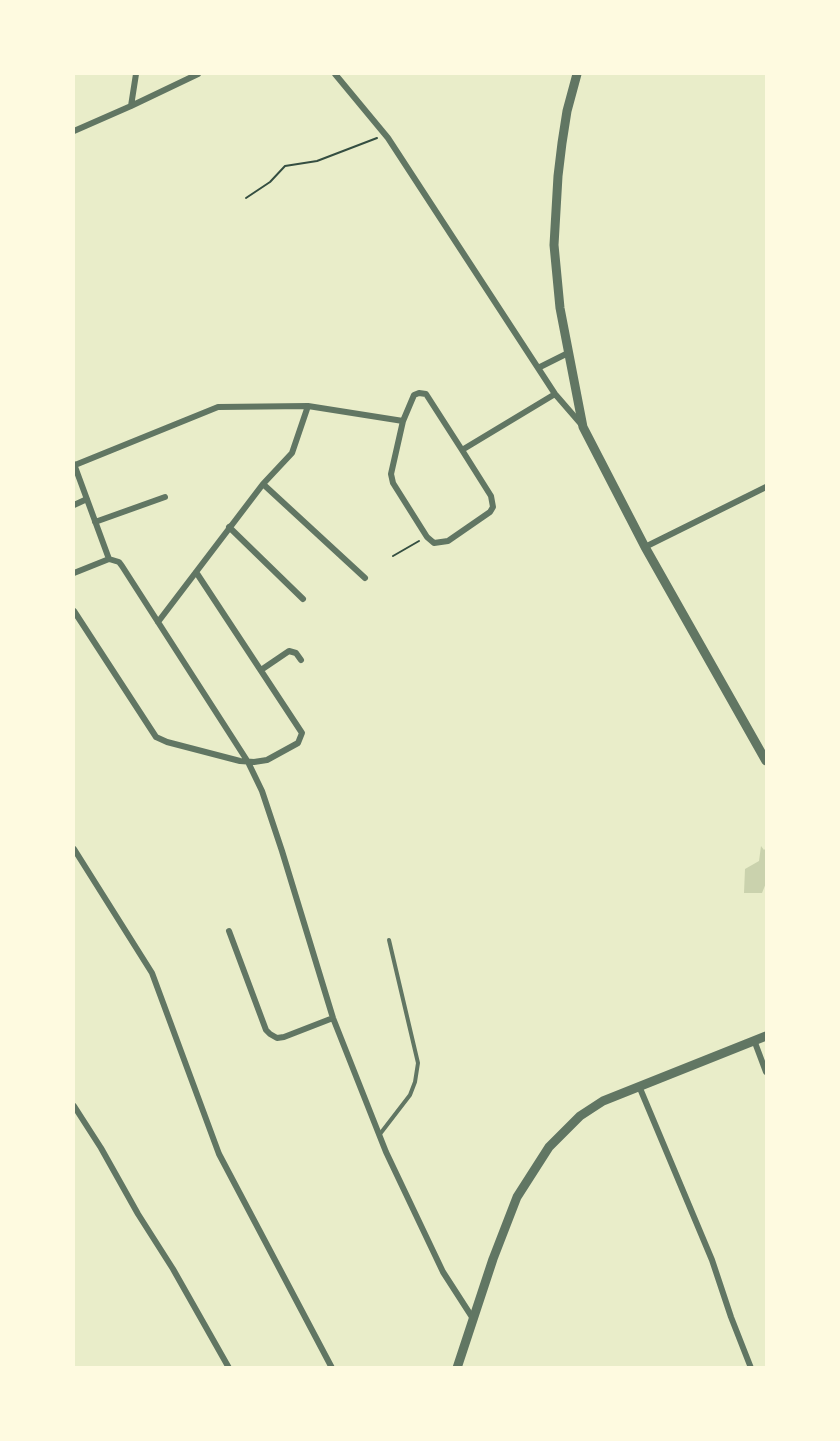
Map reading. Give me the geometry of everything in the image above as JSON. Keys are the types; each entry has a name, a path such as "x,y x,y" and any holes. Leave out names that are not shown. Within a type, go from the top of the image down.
{"street":[{"path":"131,106 136,74"},
{"path":"74,131 198,74"},
{"path":"335,74 385,135 555,394 583,427 645,547 766,760"},
{"path":"577,74 567,111 562,143 554,245 560,308 583,427"},
{"path":"538,368 568,353"},
{"path":"426,394 462,450 491,496 493,507 490,512 443,543 434,543 427,537 393,483 391,474 403,421 414,395 426,394"},
{"path":"462,450 555,394"},
{"path":"109,559 74,464 218,407 308,406 403,421"},
{"path":"158,622 263,484 292,453 308,406"},
{"path":"263,484 365,578"},
{"path":"645,547 766,487"},
{"path":"95,522 165,497"},
{"path":"74,505 87,499"},
{"path":"229,527 303,599"},
{"path":"74,573 109,559 119,562 248,762 262,792 282,851 333,1018 424,1236 443,1272 472,1317"},
{"path":"74,611 156,737 167,742 248,762 267,760 298,743 302,737 301,730 196,572"},
{"path":"261,670 289,651 294,651 301,660"},
{"path":"74,849 152,973 219,1154 332,1368"},
{"path":"229,931 266,1030 270,1034 277,1038 284,1037 333,1018"},
{"path":"457,1368 472,1317 517,1197 539,1161 580,1116 603,1101 766,1036"},
{"path":"754,1040 766,1072"},
{"path":"639,1086 712,1260 751,1368"},
{"path":"74,1106 173,1269 229,1368"}],"lane":[{"path":"380,1134 410,1095 418,1063 389,940"}],"path":[{"path":"246,198 270,182 285,166 317,161 385,135"},
{"path":"393,556 427,537"}],"green space":[{"path":"761,846 764,850 766,848 766,883 762,893 744,893 745,869 759,861"}]}
